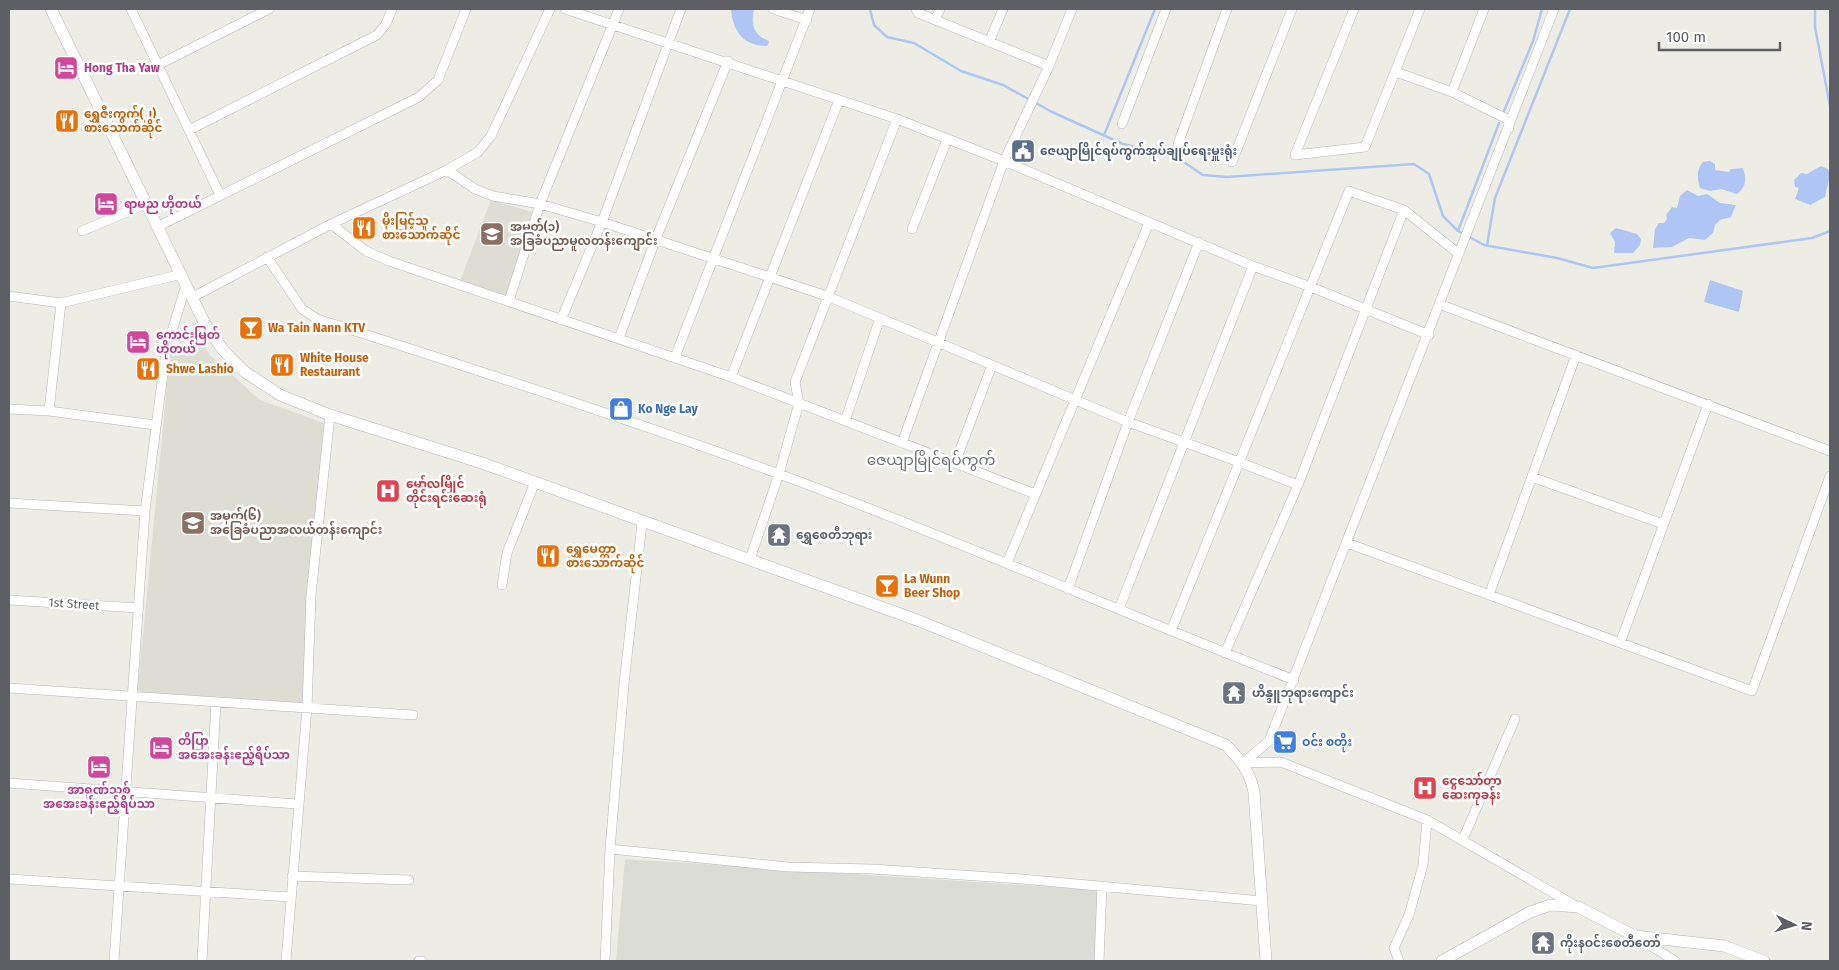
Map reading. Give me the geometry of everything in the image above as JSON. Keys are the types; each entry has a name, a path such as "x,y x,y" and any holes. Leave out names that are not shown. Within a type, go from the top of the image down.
{"main road":[{"path":"51,9 148,203 182,274 191,298 205,324 223,350 245,372 280,395 330,415 535,482 642,523 750,559 917,620 1226,745 1243,763 1251,777 1254,792 1266,961"},
{"path":"1442,961 1530,912 1551,905 1578,907 1635,936 1724,946 1764,961"}],"street":[{"path":"131,9 220,195"},
{"path":"158,65 270,9"},
{"path":"189,130 377,35 386,24 392,9"},
{"path":"159,226 419,97 438,80 466,9"},
{"path":"191,298 331,224 447,170 478,152 491,136 550,9"},
{"path":"565,9 728,61 897,120 1004,162 1254,266 1429,335"},
{"path":"508,301 540,204 619,9"},
{"path":"561,320 602,222 670,44 681,9"},
{"path":"773,9 807,20"},
{"path":"675,358 810,9"},
{"path":"916,9 918,13 1049,66"},
{"path":"936,20 940,9"},
{"path":"989,42 1004,9"},
{"path":"902,443 937,342 1004,162 1049,66 1072,9"},
{"path":"1122,124 1166,9"},
{"path":"1178,144 1227,9"},
{"path":"1232,162 1292,9"},
{"path":"1354,9 1295,155 1365,147 1420,9"},
{"path":"1452,92 1484,9"},
{"path":"1243,763 1269,741 1429,335 1439,304 1554,9"},
{"path":"619,338 655,241 728,61"},
{"path":"1396,72 1452,92 1507,119 1509,128"},
{"path":"730,377 839,100"},
{"path":"750,559 779,474 799,403 796,382 827,296 897,120"},
{"path":"912,229 947,140"},
{"path":"447,170 474,189 493,196 540,204 602,222 827,296 1128,422 1298,485"},
{"path":"1171,631 1349,191 1404,210 1461,250"},
{"path":"82,231 148,203"},
{"path":"1225,653 1298,485 1404,210"},
{"path":"1007,563 1149,223"},
{"path":"331,224 366,251 389,261 730,377 1035,494"},
{"path":"1068,589 1128,422 1199,242"},
{"path":"267,257 302,309 317,319 468,367 779,474 1007,563 1294,680"},
{"path":"1119,609 1254,266"},
{"path":"9,296 61,303 182,274"},
{"path":"114,961 145,511 155,425 168,344 186,285"},
{"path":"49,411 61,303"},
{"path":"1439,304 1830,450"},
{"path":"846,421 880,318"},
{"path":"168,344 205,324"},
{"path":"1489,595 1576,355"},
{"path":"956,463 992,365"},
{"path":"1620,643 1708,404"},
{"path":"9,409 49,411 155,425"},
{"path":"286,961 307,708 311,595 330,415"},
{"path":"1347,543 1752,691 1830,476"},
{"path":"1532,477 1663,524"},
{"path":"502,584 507,553 535,482"},
{"path":"9,503 145,511"},
{"path":"605,961 610,849 624,684 642,523"},
{"name":"1st Street","path":"9,600 139,608"},
{"path":"9,688 413,714"},
{"path":"202,961 216,702"},
{"path":"1463,840 1515,719"},
{"path":"1243,763 1281,762 1427,820 1578,907"},
{"path":"9,783 211,796 298,804"},
{"path":"1399,961 1394,948 1409,915 1423,865 1427,820"},
{"path":"610,849 788,867 872,869 1102,886 1262,901"},
{"path":"292,876 409,880"},
{"path":"9,879 207,890 291,897"},
{"path":"1099,961 1102,886"},
{"path":"1635,936 1675,961"}],"shaded area":[{"path":"491,200 532,212 506,297 460,281"},
{"path":"200,339 210,355 260,400 324,423 302,706 137,698 170,354"},
{"path":"625,859 1099,890 1095,961 616,961"}],"water":[{"path":"731,9 754,9 754,29 759,36 769,41 768,45 758,45 745,40 734,24"},
{"path":"1710,161 1715,164 1715,170 1729,172 1731,169 1743,168 1745,183 1737,194 1721,189 1710,191 1700,188 1699,168 1703,162"},
{"path":"1821,166 1828,169 1830,175 1825,197 1810,205 1795,199 1799,188 1795,187 1794,180 1801,173 1807,174"},
{"path":"1687,190 1698,196 1707,194 1720,203 1736,205 1731,217 1720,220 1715,225 1713,233 1705,240 1689,238 1672,247 1653,248 1655,229 1659,223 1664,223 1667,219 1666,215 1672,207 1677,208 1680,196"},
{"path":"1616,228 1637,234 1641,239 1640,245 1633,253 1614,253 1615,242 1610,233"},
{"path":"1710,280 1743,291 1739,312 1704,302"}],"waterway":[{"path":"870,9 874,25 887,37 914,43 961,71 1003,85 1052,112 1123,144 1163,154 1185,163 1203,175 1227,177 1414,164 1429,174 1443,216 1458,231 1484,245 1557,258 1593,268 1812,238 1830,231"},
{"path":"1104,135 1155,9"},
{"path":"1504,111 1533,41 1542,9"},
{"path":"1487,245 1495,198 1570,9"},
{"path":"1815,9 1815,27 1830,106"},
{"path":"1458,231 1499,123"}],"place":[{"name":"Hong Tha Yaw","path":"66,68"},
{"name":"ရွှေဇီးကွက်(၂) စားသောက်ဆိုင်","path":"67,121"},
{"name":"ဇေယျာမြိုင်ရပ်ကွက်အုပ်ချုပ်ရေးမှူးရုံး","path":"1023,151"},
{"name":"ရာမည ဟိုတယ်","path":"106,204"},
{"name":"မိုးမြင့်သူ စားသောက်ဆိုင်","path":"364,228"},
{"name":"အမှတ်(၁) အခြခံပညာမူလတန်းကျောင်း","path":"492,234"},
{"name":"Wa Tain Nann KTV","path":"251,328"},
{"name":"ကောင်းမြတ် ဟိုတယ်","path":"138,342"},
{"name":"White House Restaurant","path":"282,365"},
{"name":"Shwe Lashio","path":"148,369"},
{"name":"Ko Nge Lay","path":"621,409"},
{"name":"မော်လမြိုင် တိုင်းရင်းဆေးရုံ","path":"388,491"},
{"name":"အမှတ်(၆) အခြေခံပညာအလယ်တန်းကျောင်း","path":"193,523"},
{"name":"ရွှေစေတီဘုရား","path":"779,535"},
{"name":"ရွှေမေတ္တာ စားသောက်ဆိုင်","path":"548,556"},
{"name":"La Wunn Beer Shop","path":"887,586"},
{"name":"ဟိန္ဒူဘုရားကျောင်း","path":"1234,693"},
{"name":"ဝင်း စတိုး","path":"1285,742"},
{"name":"တိပြာ အအေးခန်းဧည့်ရိပ်သာ","path":"161,748"},
{"name":"အာရုဏ်သစ် အအေးခန်းဧည့်ရိပ်သာ","path":"99,767"},
{"name":"ငွေသော်တာ ဆေးကုခန်း","path":"1425,788"},
{"name":"ကိုးနဝင်းစေတီတော်","path":"1543,943"}],"district":[{"name":"ဇေယျာမြိုင်ရပ်ကွက်","path":"931,460"}]}
